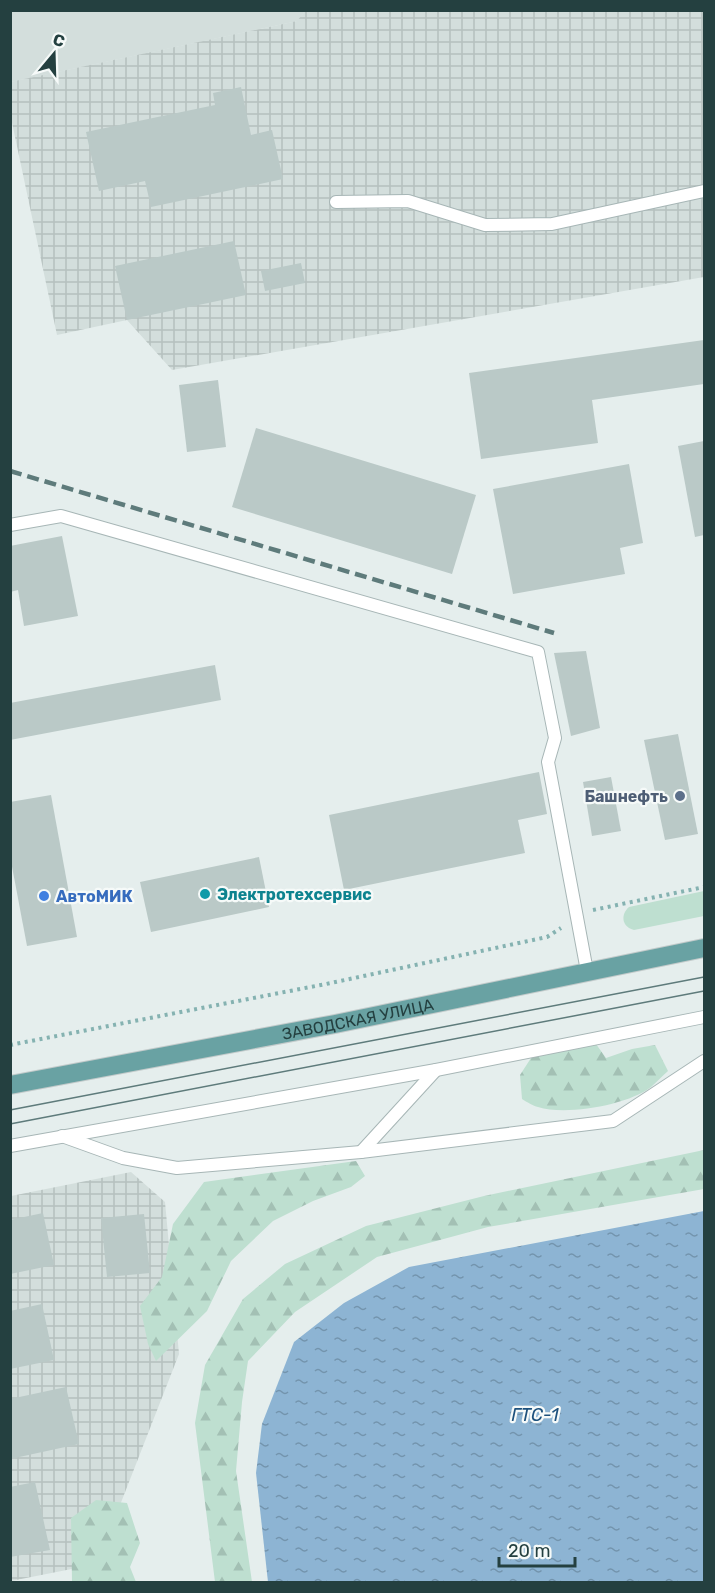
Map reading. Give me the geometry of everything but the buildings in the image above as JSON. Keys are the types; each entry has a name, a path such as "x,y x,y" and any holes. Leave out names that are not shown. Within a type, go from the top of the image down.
{"main road":[{"name":"ЗАВОДСКАЯ УЛИЦА","path":"10,1085 335,1024 705,948"}],"lane":[{"path":"336,202 408,201 485,225 552,224 705,191"},
{"path":"10,525 61,516 538,652 555,738 548,762 587,971"},
{"path":"10,1146 436,1070 705,1017"},
{"path":"61,1136 123,1158 177,1168 361,1152 613,1122 705,1061"},
{"path":"361,1152 436,1070"}],"path":[{"path":"10,1046 326,984 547,937 587,911 705,887"}],"shaded area":[{"path":"10,11 305,11 298,21 11,82"},
{"path":"305,11 704,11 704,277 172,370 127,320 57,335 11,118 10,82 297,21"},
{"path":"131,1172 165,1202 179,1354 97,1564 11,1581 11,1196"}],"green space":[{"path":"704,891 704,916 634,930 625,924 623,917 629,907"},
{"path":"596,1044 606,1058 632,1049 655,1045 668,1071 641,1093 613,1104 564,1110 534,1106 522,1099 520,1075 531,1058"},
{"path":"704,1150 704,1189 488,1227 377,1257 295,1312 248,1361 236,1471 252,1582 215,1582 195,1423 205,1365 243,1299 285,1264 366,1226 484,1196"},
{"path":"356,1161 365,1176 351,1187 313,1201 273,1221 231,1261 207,1311 156,1361 148,1344 140,1306 162,1277 173,1224 204,1182"},
{"path":"96,1500 127,1503 140,1543 130,1567 136,1582 72,1582 71,1518"}],"water":[{"name":"ГТС-1","path":"704,1211 704,1582 268,1582 256,1473 262,1424 294,1342 344,1303 409,1267"}],"tram line":[{"path":"10,1110 704,977"},
{"path":"10,1124 704,991"}],"railway":[{"path":"10,471 554,633"}],"place":[{"name":"Башнефть","path":"680,796"},
{"name":"Электротехсервис","path":"205,894"},
{"name":"АвтоМИК","path":"44,896"}]}
